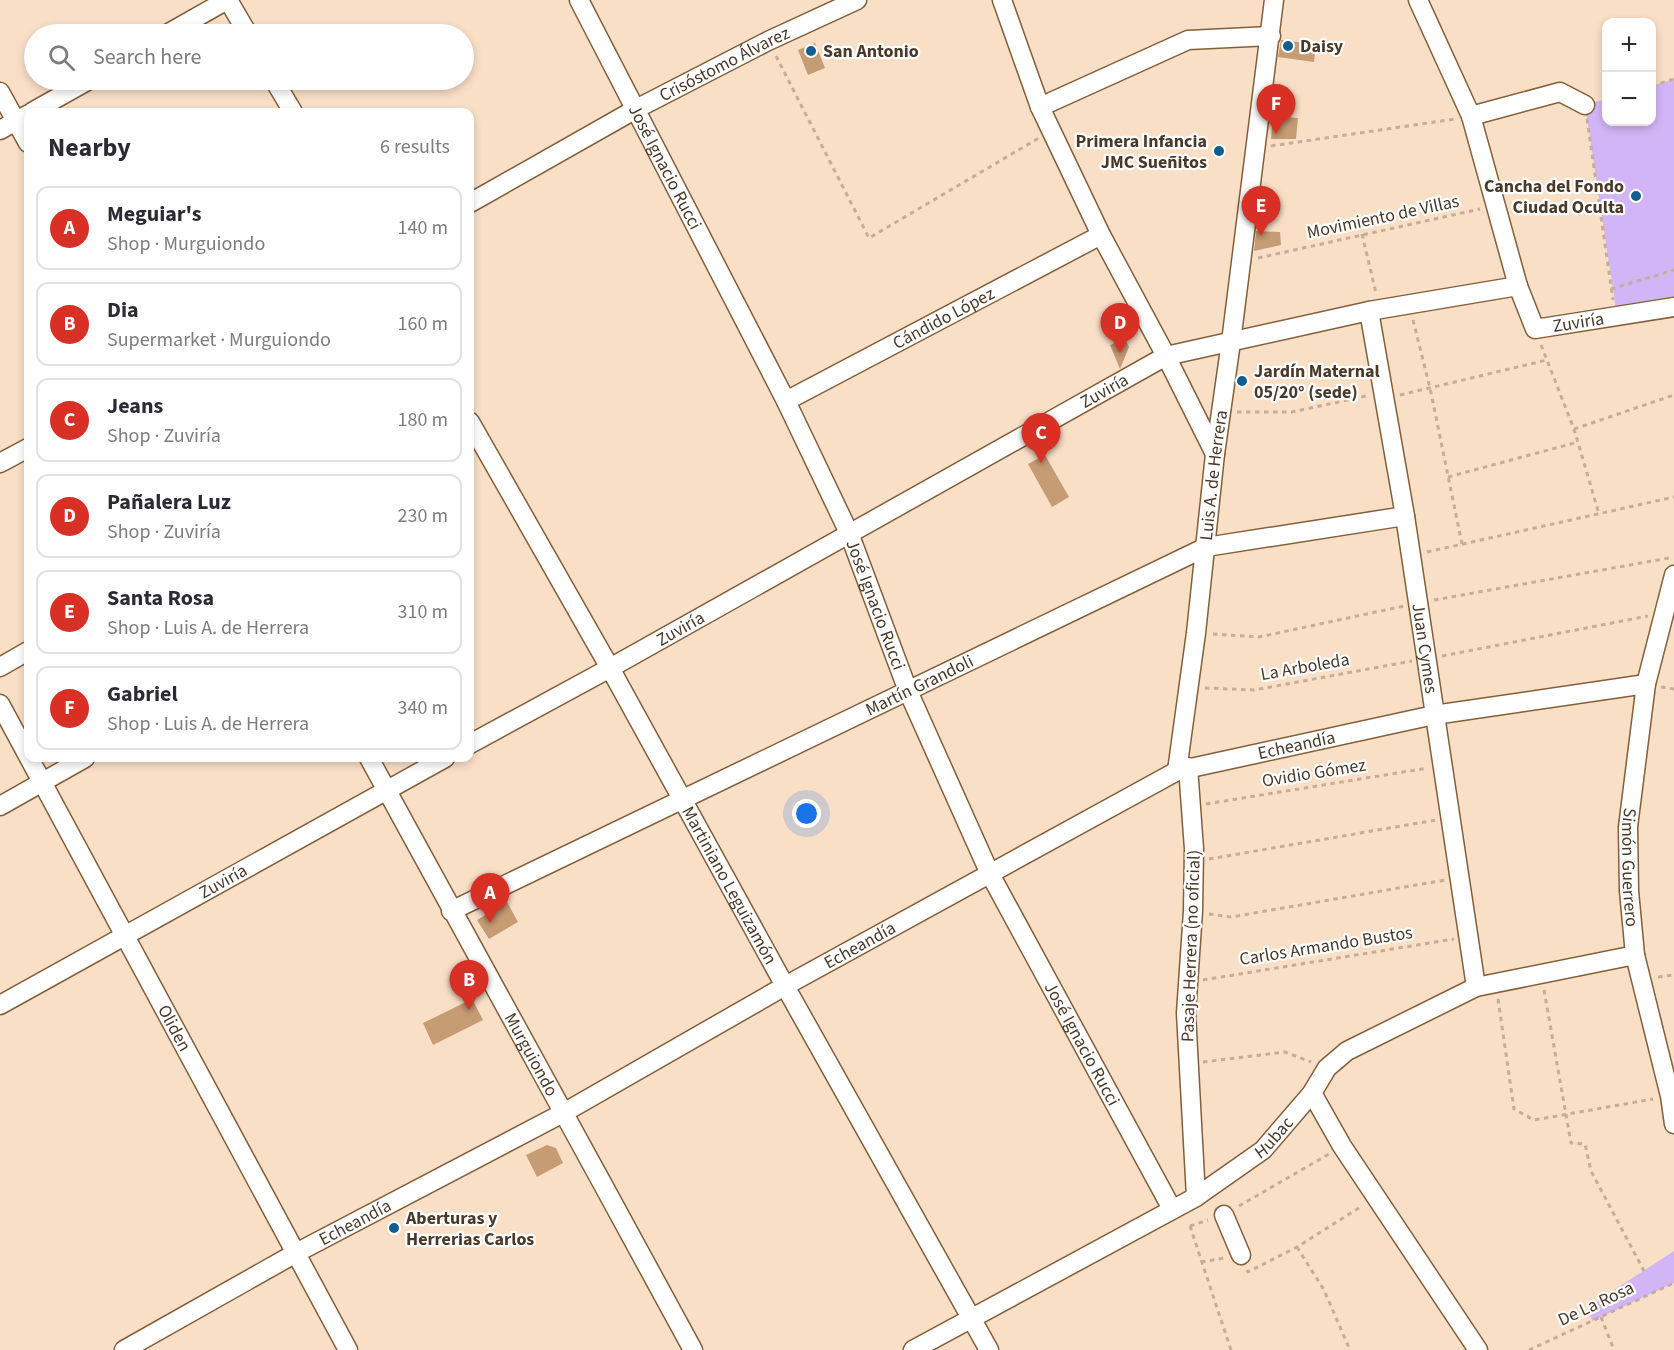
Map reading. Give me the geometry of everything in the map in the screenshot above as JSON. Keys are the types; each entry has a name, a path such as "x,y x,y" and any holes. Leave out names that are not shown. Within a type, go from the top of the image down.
{"street":[{"path":"185,24 228,0 242,24"},
{"name":"José Ignacio Rucci","path":"579,0 786,402 849,533 908,691 990,874 1172,1209"},
{"name":"Crisóstomo Álvarez","path":"474,201 636,109 768,41 857,0"},
{"path":"1002,0 1040,107 1051,131 1101,235 1215,454"},
{"name":"Luis A. de Herrera","path":"1183,769 1189,687 1215,454 1232,342 1240,262 1274,0"},
{"path":"1418,0 1472,116 1518,286"},
{"path":"1040,107 1188,40 1271,36"},
{"path":"40,108 72,90"},
{"path":"280,90 291,108"},
{"path":"0,92 24,114"},
{"path":"1472,116 1560,92 1585,105"},
{"path":"0,130 24,117"},
{"name":"Cándido López","path":"786,402 1101,235"},
{"name":"Zuviría","path":"474,742 1166,356 1374,310 1518,286 1535,329 1674,307"},
{"name":"Juan Cymes","path":"1374,310 1383,396 1405,516 1476,987"},
{"name":"Martiniano Leguizamón","path":"474,429 610,668 989,1350"},
{"path":"0,463 24,450"},
{"name":"Martín Grandoli","path":"451,911 1206,547 1405,516"},
{"name":"Simón Guerrero","path":"1674,575 1669,602 1646,684 1628,827 1629,891 1635,955 1670,1096 1674,1121"},
{"path":"0,667 24,653"},
{"name":"Echeandía","path":"124,1350 297,1253 565,1112 785,986 1183,769 1434,715 1646,684"},
{"name":"Oliden","path":"0,704 24,751"},
{"name":"Oliden","path":"29,762 348,1350"},
{"path":"0,806 79,762"},
{"name":"Murguiondo","path":"371,762 451,911 565,1112 693,1350"},
{"name":"Zuviría","path":"0,1005 437,762"},
{"name":"Pasaje Herrera (no oficial)","path":"1183,769 1191,806 1194,862 1186,1013 1196,1197"},
{"name":"Hubac","path":"913,1350 1196,1197 1263,1150 1312,1093 1327,1068 1347,1051 1476,987 1635,955"},
{"path":"1312,1093 1342,1146 1478,1350"},
{"path":"1224,1215 1241,1255"}],"path":[{"path":"768,41 868,238 1051,131"},
{"path":"1656,85 1674,79"},
{"path":"1585,105 1611,289 1674,272"},
{"path":"1255,149 1472,116"},
{"name":"Movimiento de Villas","path":"1240,262 1496,206"},
{"path":"1362,234 1374,310"},
{"path":"1409,304 1430,388 1462,544"},
{"path":"1535,329 1574,429 1599,514"},
{"path":"1221,412 1292,412 1430,388 1547,360"},
{"path":"1574,429 1674,394"},
{"path":"1448,477 1578,442"},
{"path":"1410,556 1674,498"},
{"path":"1196,633 1259,637 1417,603 1674,557"},
{"name":"La Arboleda","path":"1189,687 1254,690 1425,659 1669,602"},
{"name":"Ovidio Gómez","path":"1191,806 1442,766"},
{"path":"1194,862 1449,818"},
{"path":"1193,911 1231,917 1459,878"},
{"name":"Carlos Armando Bustos","path":"1188,982 1468,937"},
{"path":"1541,974 1571,1143 1585,1144 1591,1171 1644,1271"},
{"path":"1496,983 1514,1109 1534,1120 1670,1096"},
{"path":"1189,1064 1285,1052 1327,1068"},
{"path":"1231,1350 1190,1226 1224,1215 1342,1146"},
{"path":"1201,1262 1241,1255 1248,1272 1297,1247 1376,1197"},
{"path":"1297,1247 1324,1290 1350,1350"},
{"name":"De La Rosa","path":"1529,1350 1674,1283"},
{"path":"1601,1317 1614,1350"}],"shaded area":[{"name":"Cancha del Fondo Ciudad Oculta","path":"1674,79 1674,307 1617,316 1585,105 1602,100 1602,126 1656,126 1656,85"},
{"path":"1674,1251 1674,1283 1592,1321 1588,1307"}],"building":[{"path":"1281,40 1316,44 1314,62 1278,57"},
{"path":"815,43 825,68 808,75 798,50"},
{"path":"1273,116 1298,118 1296,139 1271,139"},
{"path":"1256,231 1280,232 1281,245 1254,251"},
{"path":"1125,339 1129,347 1120,369 1110,345"},
{"path":"1045,455 1069,497 1052,507 1028,464"},
{"path":"507,902 518,922 489,939 477,920"},
{"path":"472,999 483,1020 433,1045 423,1023"},
{"path":"547,1145 556,1148 563,1163 537,1177 526,1155"}],"place":[{"name":"Daisy","path":"1288,46"},
{"name":"San Antonio","path":"811,51"},
{"name":"Gabriel","path":"1276,134"},
{"name":"Primera Infancia JMC Sueñitos","path":"1219,151"},
{"name":"Cancha del Fondo Ciudad Oculta","path":"1636,196"},
{"name":"Santa Rosa","path":"1261,236"},
{"name":"Pañalera Luz","path":"1120,353"},
{"name":"Jardín Maternal 05/20° (sede)","path":"1242,381"},
{"name":"Jeans","path":"1041,463"},
{"name":"Meguiar's","path":"490,923"},
{"name":"Dia","path":"469,1010"},
{"name":"Aberturas y Herrerias Carlos","path":"394,1228"}]}
